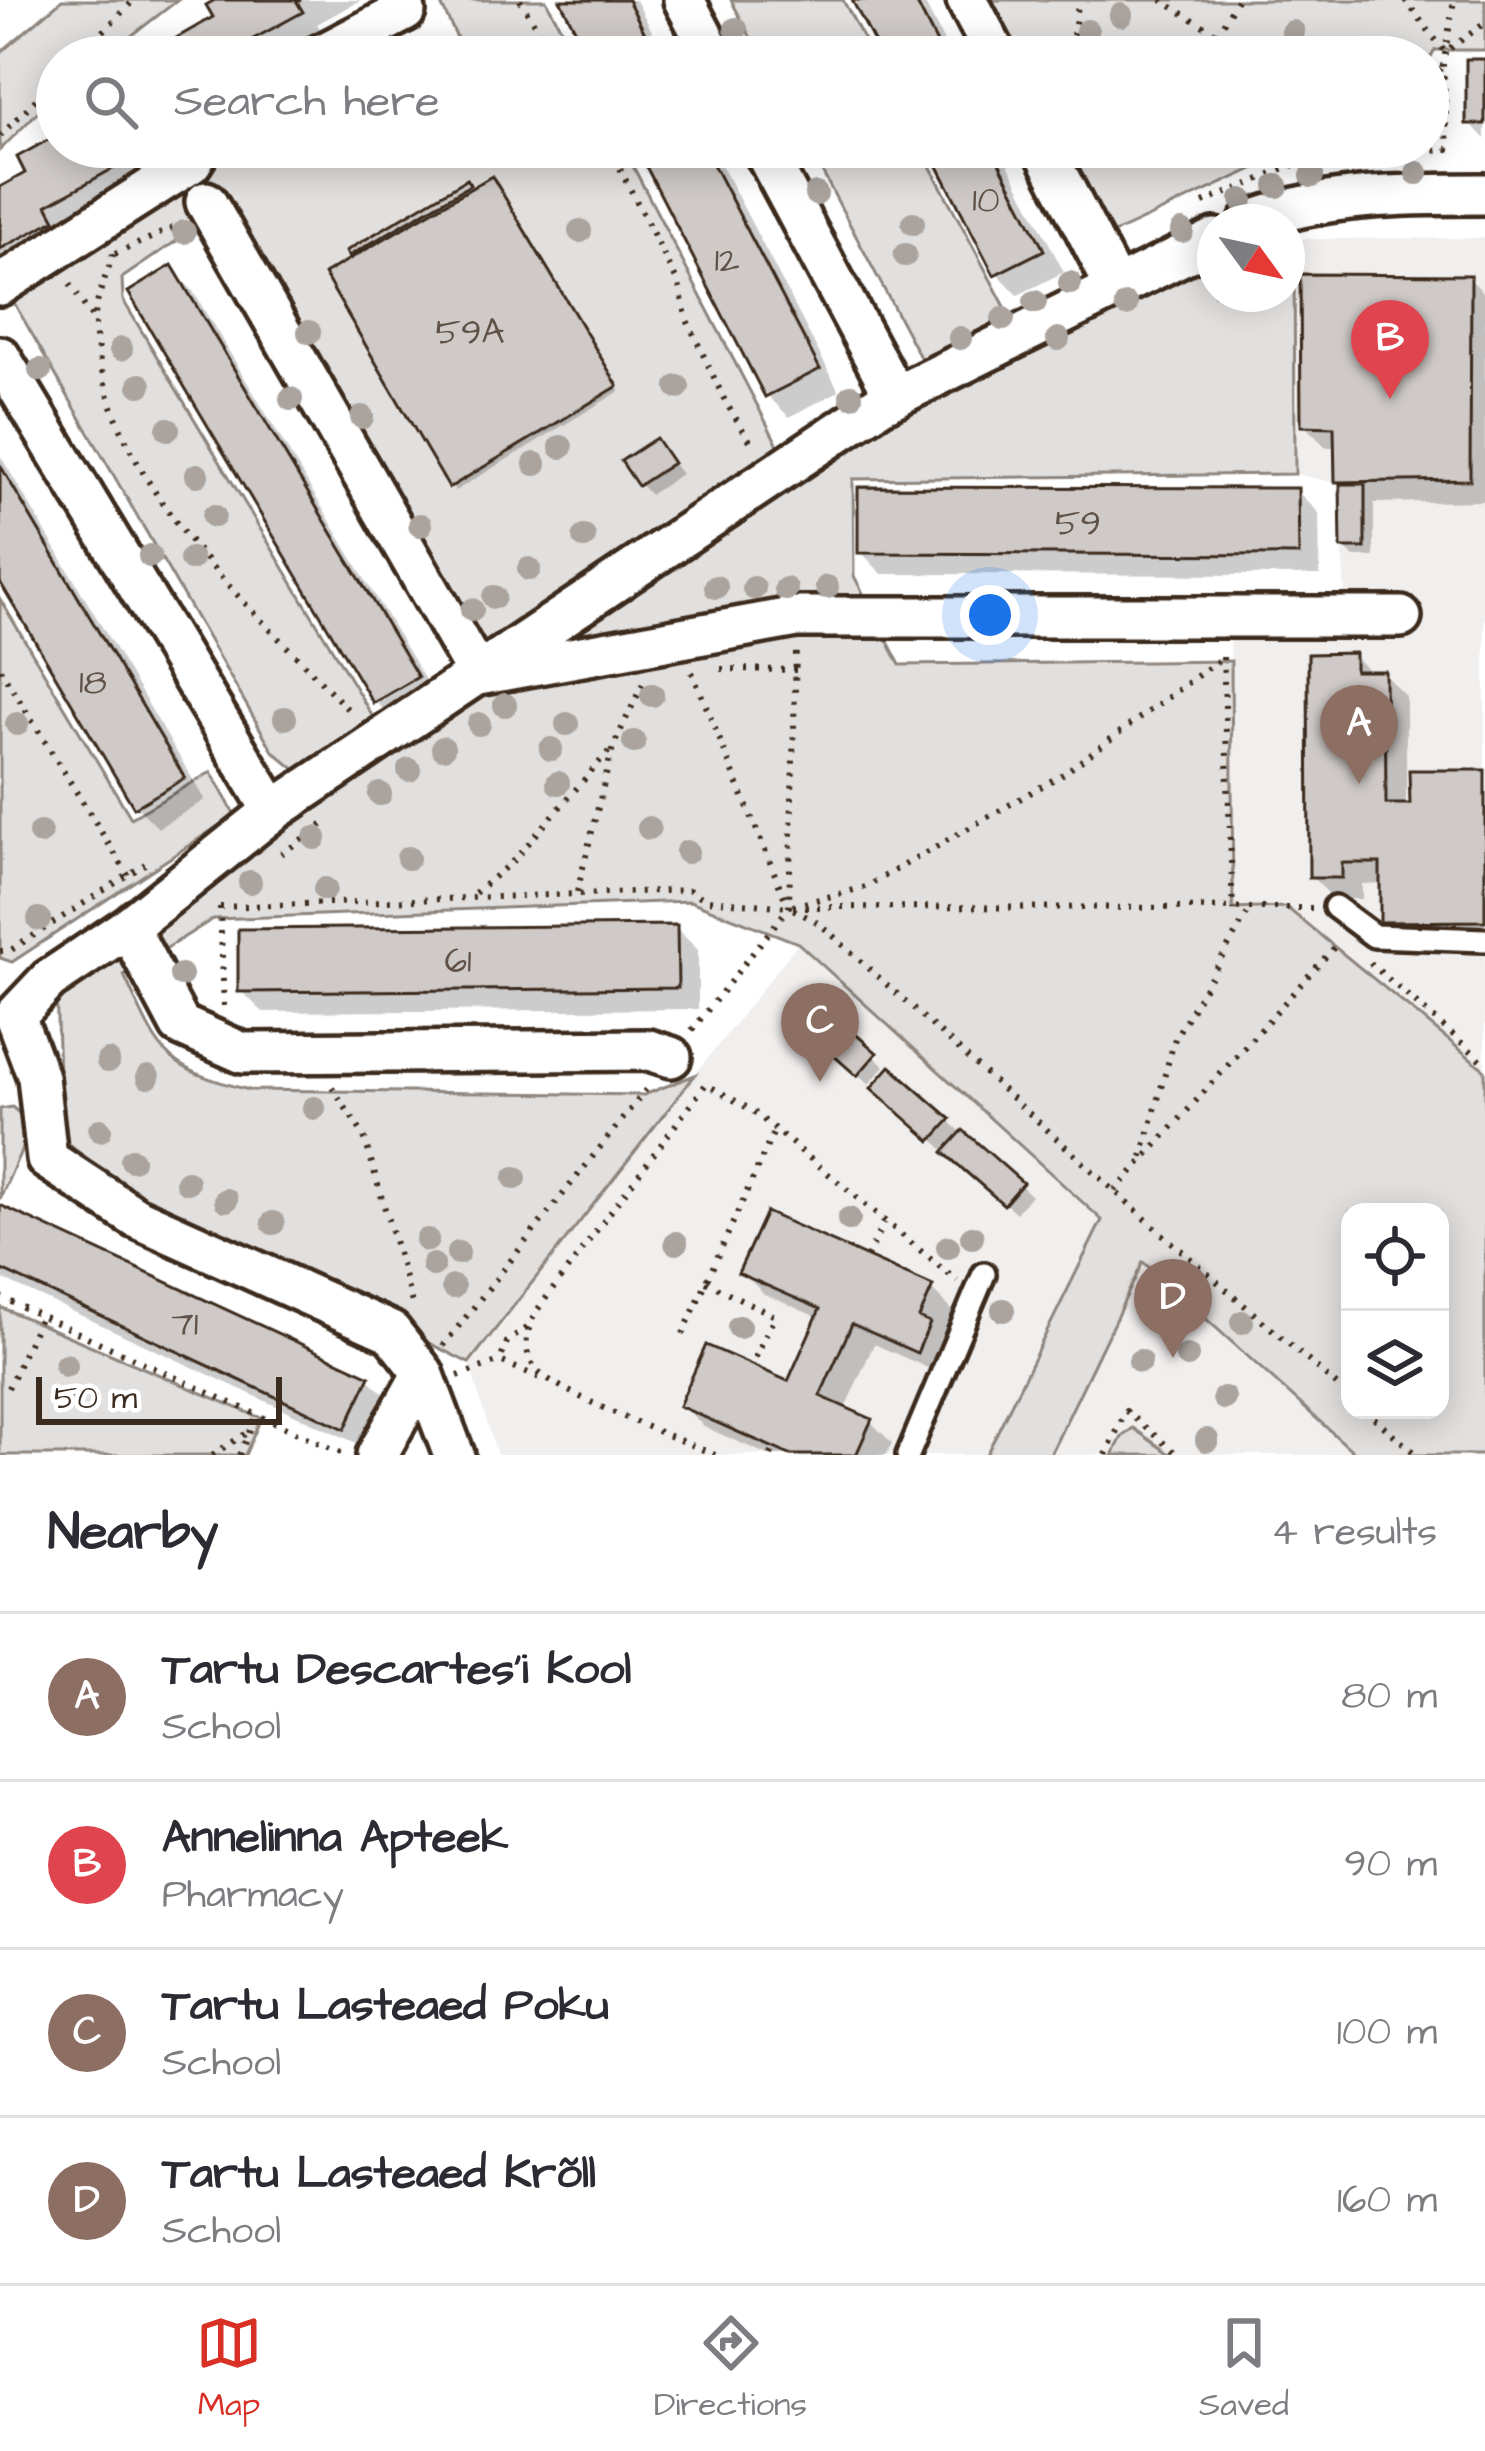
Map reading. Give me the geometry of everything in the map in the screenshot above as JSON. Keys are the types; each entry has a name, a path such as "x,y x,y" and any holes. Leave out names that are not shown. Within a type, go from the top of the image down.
{"street":[{"path":"684,0 703,36"},
{"path":"968,0 986,36"},
{"path":"356,36 405,10"},
{"path":"0,285 182,168"},
{"path":"773,168 895,396"},
{"path":"1054,168 1115,286"},
{"path":"1305,206 1485,194"},
{"path":"206,202 478,675"},
{"path":"454,1455 423,1373 391,1332 135,1216 47,1159 38,1077 5,1016 128,927 273,811 895,396 1197,247"},
{"path":"0,357 273,811"},
{"path":"478,675 797,617 1401,617"},
{"path":"128,927 180,1025 243,1053 649,1050 671,1057"},
{"path":"377,1455 423,1373"}],"lane":[{"path":"1335,907 1349,930 1374,936 1485,940"},
{"path":"908,1455 984,1274"}],"path":[{"path":"99,36 134,0"},
{"path":"520,0 542,36"},
{"path":"1073,36 1079,0"},
{"path":"1162,0 1220,36"},
{"path":"1217,34 1237,0"},
{"path":"1405,0 1433,36"},
{"path":"1448,36 1454,0"},
{"path":"1449,49 1485,22"},
{"path":"0,136 36,99"},
{"path":"620,168 679,285 687,320 726,403 752,444"},
{"path":"50,253 94,321 109,394 132,452 170,516 215,571 353,716"},
{"path":"94,321 113,254"},
{"path":"1484,544 1485,562"},
{"path":"789,908 797,617"},
{"path":"577,892 613,747 660,642"},
{"path":"423,1373 789,908 866,887 1063,774 1223,657 1233,910"},
{"path":"0,668 128,875"},
{"path":"796,670 691,669 789,908 820,924 1341,1389"},
{"path":"473,895 514,860 613,747"},
{"path":"226,1045 220,903 688,890 707,900 789,908 1335,907"},
{"path":"1141,1161 1175,1038 1250,909"},
{"path":"1114,1191 1349,930 1485,1063"},
{"path":"309,1052 364,1136 409,1300 422,1313"},
{"path":"543,1379 526,1348 536,1313 706,1084 753,1111 975,1296"},
{"path":"682,1334 775,1131"},
{"path":"867,1257 884,1222"},
{"path":"706,1282 775,1316 751,1365"},
{"path":"0,1297 346,1455"},
{"path":"8,1388 41,1316"},
{"path":"435,1327 447,1341"},
{"path":"528,1328 507,1342 500,1361 715,1455"},
{"path":"1106,1455 1126,1411 1178,1455"},
{"path":"239,1455 257,1415"},
{"path":"1375,1419 1417,1455"},
{"path":"212,1455 250,1431"}],"shaded area":[{"path":"62,0 178,0 131,36 36,36 36,114 0,150 0,53"},
{"path":"439,0 546,0 565,36 456,36"},
{"path":"731,0 843,0 862,36 750,36"},
{"path":"989,0 1485,0 1485,50 1449,50 1449,36 1007,36"},
{"path":"209,168 634,168 781,451 481,651 222,210 122,278 123,300 373,717 298,772 273,751 10,296"},
{"path":"820,168 931,168 1010,316 923,363"},
{"path":"1076,168 1255,168 1110,235"},
{"path":"1485,238 1483,1072 1287,907 1233,910 1230,629 1346,625 1340,484 1295,474 1294,312 1305,312 1305,239"},
{"path":"1197,261 1197,312 1294,312 1295,474 853,479 854,576 900,665 1231,661 1233,909 1286,907 1485,1070 1485,1455 1357,1455 1143,1262 1050,1455 986,1455 1102,1220 798,943 690,901 213,919 124,975 146,1023 167,1054 197,1074 249,1090 644,1095 695,1075 469,1363 142,1200 61,1134 56,990 707,537 907,409"},
{"path":"0,599 131,818 211,772 235,815 12,962 0,958"},
{"path":"798,943 1102,1220 986,1455 497,1455 469,1363"},
{"path":"12,1107 30,1130 0,1199 0,1109"},
{"path":"1143,1261 1357,1455 1050,1455"},
{"path":"0,1307 261,1418 245,1455 0,1455"},
{"path":"1133,1428 1171,1455 1113,1455"}],"building":[{"path":"215,0 301,0 297,2 303,12 259,36 180,36 213,17 206,5"},
{"path":"560,0 628,0 646,36 578,36"},
{"path":"852,0 915,0 933,36 871,36"},
{"path":"1466,59 1485,59 1485,124 1466,124"},
{"path":"36,147 36,168 114,168 47,205 55,220 0,249 0,187 25,173 17,157"},
{"path":"647,168 715,168 820,369 765,397"},
{"path":"939,168 1002,168 1044,250 994,275"},
{"path":"492,176 618,386 449,488 324,274"},
{"path":"467,179 470,185 349,256 346,251"},
{"path":"172,265 418,677 373,703 128,292"},
{"path":"1305,274 1471,275 1470,480 1335,482 1334,427 1301,426 1300,312 1305,312"},
{"path":"656,438 673,463 638,486 621,461"},
{"path":"0,465 185,778 134,808 0,582"},
{"path":"1340,484 1365,484 1365,548 1341,548"},
{"path":"858,487 1298,488 1299,555 858,553"},
{"path":"1355,653 1355,671 1385,671 1386,804 1410,804 1409,770 1485,770 1485,921 1380,922 1380,863 1342,863 1342,878 1309,878 1308,654"},
{"path":"677,925 678,988 238,992 238,929"},
{"path":"817,1000 877,1053 857,1076 797,1023"},
{"path":"890,1066 951,1119 931,1141 871,1088"},
{"path":"963,1130 1023,1183 1004,1205 943,1152"},
{"path":"0,1205 370,1376 345,1429 0,1269"},
{"path":"766,1212 933,1286 919,1318 930,1323 917,1353 852,1324 820,1396 872,1419 856,1455 790,1455 679,1406 706,1345 788,1381 820,1309 738,1273"}],"place":[{"name":"Annelinna Apteek","path":"1390,399"},
{"name":"Tartu Descartes'i Kool","path":"1359,784"},
{"name":"Tartu Lasteaed Poku","path":"820,1082"},
{"name":"Tartu Lasteaed Krõll","path":"1173,1358"}]}
